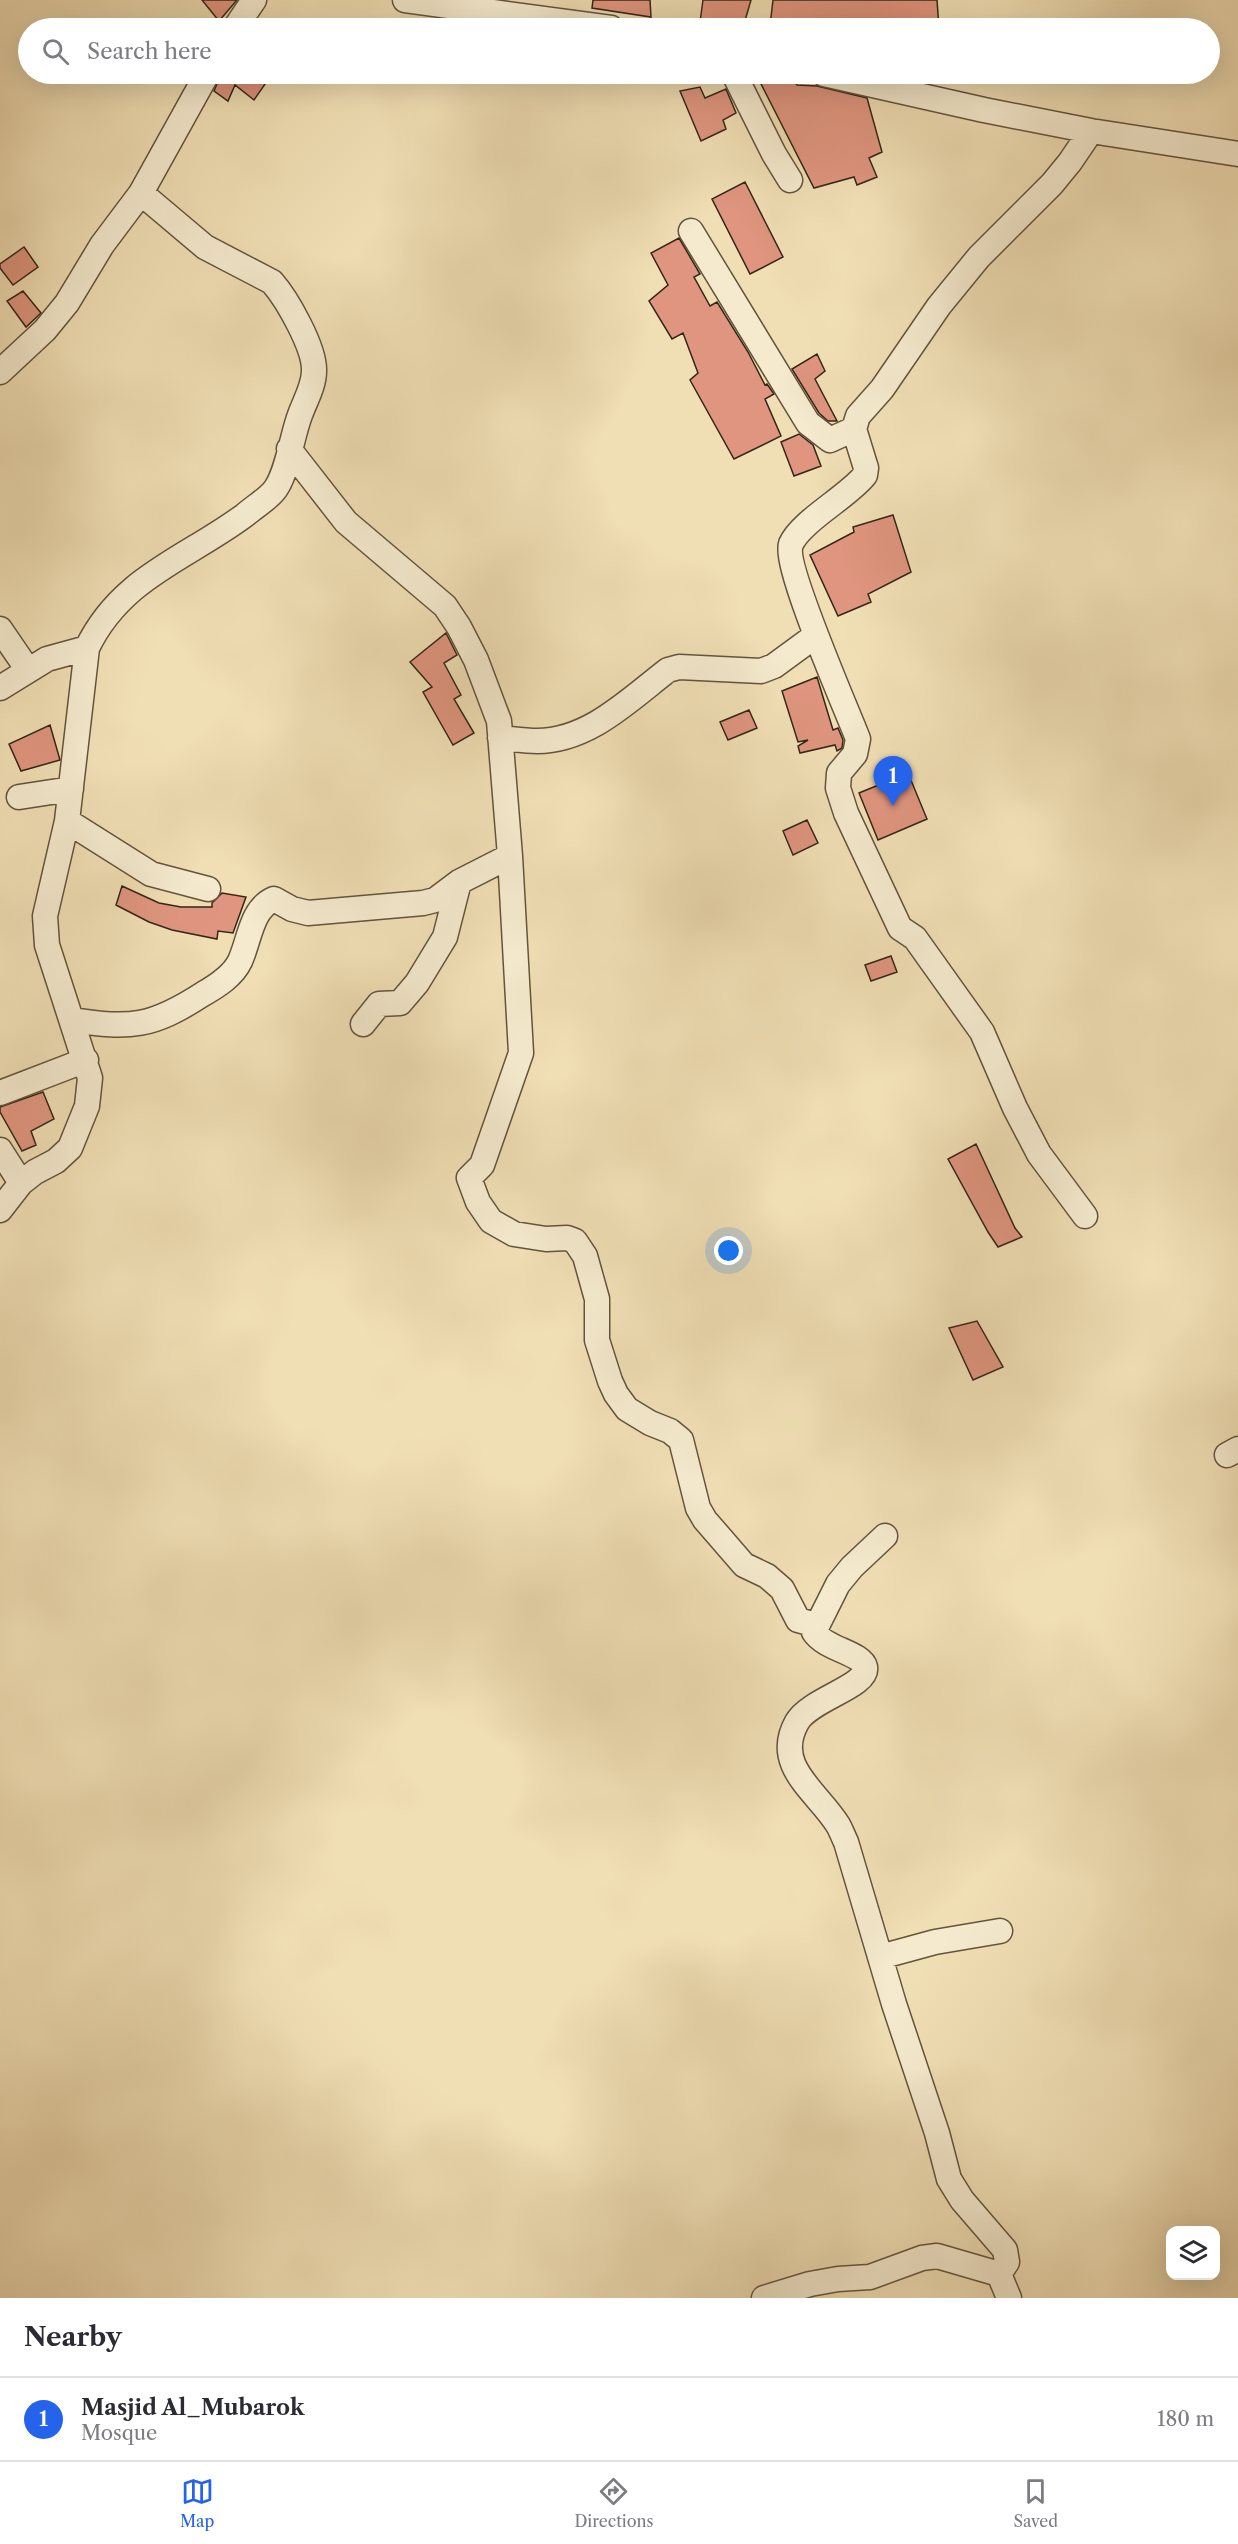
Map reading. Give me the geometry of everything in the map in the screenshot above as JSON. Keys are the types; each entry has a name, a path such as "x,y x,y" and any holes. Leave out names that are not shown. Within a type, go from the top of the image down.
{"street":[{"path":"242,18 254,0"},
{"path":"405,0 537,18"},
{"path":"0,372 45,330 67,303 102,245 141,193 201,84"},
{"path":"739,84 774,154 790,180"},
{"path":"868,84 1091,131 1238,154"},
{"path":"1085,1216 1039,1154 1015,1108 982,1032 915,938 900,928 846,813 838,788 838,773 855,754 858,739 815,636 790,549 797,535 865,475 866,468 854,429 858,416 882,389 939,306 979,256 1052,184 1091,131"},
{"path":"0,1210 21,1183 35,1172 56,1161 70,1148 87,1106 90,1078 47,945 45,916 67,821 87,648 94,633 114,606 141,580 219,534 274,491 283,476 288,449 315,369 301,329 279,289 261,274 205,247 141,193"},
{"path":"691,231 808,423 830,440 854,429"},
{"path":"288,449 346,522 445,606 476,660 499,721 510,856 521,1053 482,1165 469,1178 471,1188 491,1221 514,1234 546,1239 567,1238 575,1241 585,1256 597,1299 597,1340 616,1394 627,1409 650,1423 670,1431 681,1440 698,1508 705,1520 744,1565 766,1575 776,1583 798,1620 816,1625"},
{"path":"0,629 28,670"},
{"path":"500,738 538,741 566,736 608,718 668,670 679,667 760,671 774,666 815,636"},
{"path":"0,688 46,659 87,648"},
{"path":"19,797 71,789"},
{"path":"67,821 151,874 208,889"},
{"path":"72,1020 123,1025 155,1021 183,1007 231,974 240,961 260,907 274,899 292,909 308,913 423,903 435,900 459,882 510,856"},
{"path":"363,1024 379,1004 400,1003 417,983 445,937 459,882"},
{"path":"0,1093 86,1060"},
{"path":"0,1150 21,1183"},
{"path":"885,1536 852,1567 838,1584 814,1632 820,1641 848,1652 863,1662 866,1669 864,1677 853,1686 811,1706 799,1718 791,1733 790,1754 796,1772 838,1824 846,1842 880,1957 937,2133 949,2179 962,2200 1005,2250 1006,2262 999,2274"},
{"path":"880,1957 935,1942 1000,1931"},
{"path":"764,2298 810,2284 844,2289 922,2258 937,2256 999,2274"},
{"path":"999,2274 1009,2298"}],"building":[{"path":"202,0 237,0 222,18 217,18"},
{"path":"593,0 650,0 651,17 592,8"},
{"path":"703,0 751,0 746,18 701,18"},
{"path":"773,0 937,0 938,18 771,18"},
{"path":"217,84 265,84 254,100 235,85 228,101 214,91"},
{"path":"761,84 817,86 867,98 882,152 869,158 877,177 857,185 854,177 814,188"},
{"path":"700,87 705,98 726,89 736,113 723,120 726,129 701,141 680,91"},
{"path":"745,182 783,257 750,274 712,199"},
{"path":"679,238 700,274 694,277 710,306 717,302 748,352 765,385 767,384 774,394 765,399 781,436 734,459 690,380 698,373 683,333 672,339 649,301 668,285 651,253"},
{"path":"24,247 38,267 13,285 0,268 0,264"},
{"path":"23,291 41,313 26,327 7,301"},
{"path":"817,354 825,371 815,379 837,421 828,421 819,413 792,369"},
{"path":"799,434 813,445 821,466 794,476 781,442"},
{"path":"893,515 911,572 868,594 871,602 838,616 810,555 854,532 853,527"},
{"path":"446,633 457,655 444,663 461,695 454,699 474,733 453,745 423,692 432,687 410,662"},
{"path":"817,677 833,730 838,728 843,740 842,748 837,751 835,745 800,753 798,746 808,740 798,742 782,691"},
{"path":"749,710 757,728 728,740 720,722"},
{"path":"50,725 60,760 21,771 9,744"},
{"path":"908,773 927,819 878,840 859,793"},
{"path":"807,820 818,843 793,855 783,831"},
{"path":"122,886 159,903 181,907 212,907 212,903 222,893 246,897 233,933 218,931 217,939 172,930 149,922 116,905"},
{"path":"891,956 897,972 871,981 865,965"},
{"path":"43,1092 54,1119 31,1131 36,1145 22,1151 0,1112 0,1107"},
{"path":"976,1144 1015,1228 1022,1237 998,1247 948,1159"},
{"path":"977,1321 1003,1367 973,1380 949,1328"}],"place":[{"name":"Masjid Al_Mubarok","path":"893,806"}]}
